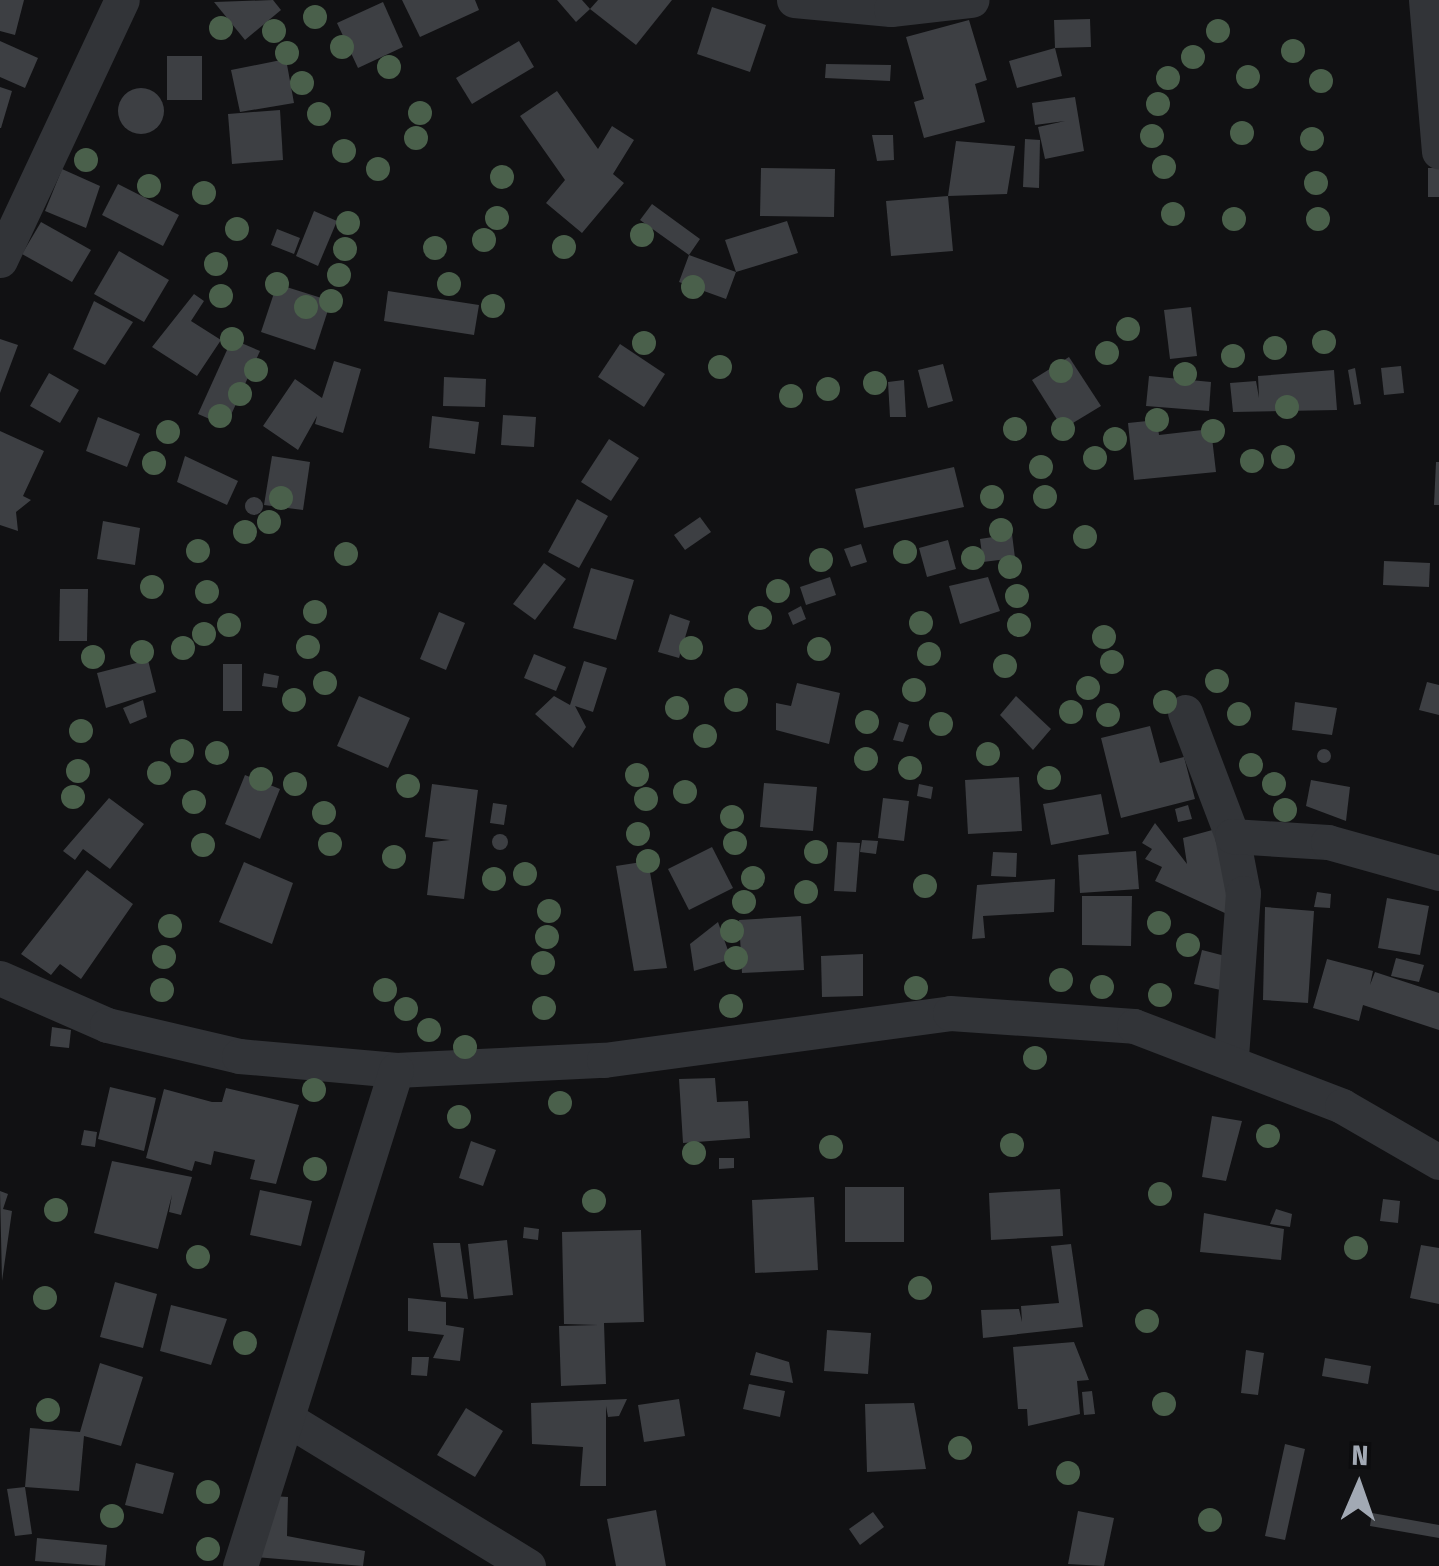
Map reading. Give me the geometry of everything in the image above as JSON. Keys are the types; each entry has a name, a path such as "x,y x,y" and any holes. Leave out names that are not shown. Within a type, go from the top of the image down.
{"street":[{"path":"0,260 122,0"},
{"path":"794,0 891,9 972,0"},
{"path":"1426,0 1439,150"},
{"path":"1185,712 1232,836 1243,940 1231,1057"},
{"path":"1232,836 1328,842 1439,873"},
{"path":"0,978 144,1034 239,1056 396,1070 604,1060 950,1013 1134,1026 1231,1057 1439,1162"},
{"path":"240,1566 396,1070"},
{"path":"289,1420 528,1566"}],"building":[{"path":"0,0 24,0 15,35 0,31"},
{"path":"273,0 281,10 245,40 214,2"},
{"path":"402,0 475,0 479,10 420,37"},
{"path":"557,0 582,0 590,9 576,22"},
{"path":"598,0 672,0 636,45 590,9"},
{"path":"383,2 403,47 358,68 337,23"},
{"path":"712,7 766,25 750,72 697,54"},
{"path":"1090,19 1091,47 1055,48 1054,20"},
{"path":"969,20 987,80 975,84 985,122 924,138 914,102 924,99 906,37"},
{"path":"0,41 38,58 25,88 0,77"},
{"path":"519,41 534,67 472,104 456,78"},
{"path":"1055,48 1062,76 1017,88 1009,61"},
{"path":"167,56 202,56 202,100 167,100"},
{"path":"286,59 294,103 240,112 231,70"},
{"path":"826,64 891,65 890,81 825,78"},
{"path":"0,87 12,91 1,128 0,128"},
{"path":"141,88 157,95 164,111 157,127 141,134 125,127 118,111 125,95"},
{"path":"557,91 598,149 612,126 634,140 613,174 624,183 582,233 546,203 565,180 520,116"},
{"path":"1075,97 1084,151 1045,159 1038,127 1065,121 1035,125 1032,103"},
{"path":"280,110 283,160 232,164 228,114"},
{"path":"872,135 893,135 894,160 877,161"},
{"path":"1025,139 1040,140 1039,188 1023,187"},
{"path":"956,141 1015,146 1007,194 948,196"},
{"path":"761,168 835,169 834,217 760,216"},
{"path":"1428,168 1439,168 1439,197 1428,197"},
{"path":"62,169 100,186 86,228 45,211"},
{"path":"118,184 179,215 163,246 102,215"},
{"path":"948,196 953,251 891,256 886,201"},
{"path":"652,204 700,239 689,255 640,220"},
{"path":"314,211 337,221 318,266 296,256"},
{"path":"787,221 798,253 736,272 725,240"},
{"path":"41,222 91,250 72,282 22,254"},
{"path":"277,229 300,238 294,254 271,245"},
{"path":"119,251 169,280 144,322 94,294"},
{"path":"689,255 736,272 726,299 679,282"},
{"path":"277,284 331,301 315,350 261,332"},
{"path":"388,291 479,305 474,335 384,321"},
{"path":"194,294 204,301 191,321 221,340 197,376 152,347"},
{"path":"94,301 133,322 105,365 73,349"},
{"path":"1191,307 1197,356 1170,359 1164,310"},
{"path":"0,339 18,345 0,393"},
{"path":"232,339 260,351 226,426 198,414"},
{"path":"620,344 665,374 644,407 598,377"},
{"path":"1069,357 1101,406 1063,429 1032,380"},
{"path":"334,361 361,369 343,433 315,424 317,416 298,450 263,426 295,379 322,398"},
{"path":"943,364 953,401 928,408 918,370"},
{"path":"1401,366 1404,393 1384,395 1381,368"},
{"path":"1355,368 1361,404 1354,405 1348,370"},
{"path":"1334,370 1337,410 1233,412 1230,383 1256,381 1259,398 1258,376"},
{"path":"49,373 79,390 60,423 30,406"},
{"path":"1149,376 1211,382 1209,411 1146,406"},
{"path":"444,377 486,379 485,407 443,406"},
{"path":"904,380 906,417 890,417 888,382"},
{"path":"503,415 536,417 534,447 501,445"},
{"path":"432,416 479,422 475,454 429,448"},
{"path":"98,417 140,434 127,467 86,451"},
{"path":"1157,420 1159,435 1211,429 1216,472 1134,480 1128,423"},
{"path":"0,431 44,451 23,496 31,500 16,512 18,531 0,525"},
{"path":"609,439 639,458 611,501 581,482"},
{"path":"185,456 238,481 227,505 177,482"},
{"path":"272,456 310,462 303,510 264,505"},
{"path":"1439,462 1439,505 1434,505"},
{"path":"954,467 964,507 864,528 855,489"},
{"path":"254,497 263,506 254,515 245,506"},
{"path":"577,499 608,516 579,568 548,552"},
{"path":"700,517 711,532 685,550 674,535"},
{"path":"103,521 140,528 135,565 97,559"},
{"path":"1012,534 1015,558 983,562 980,539"},
{"path":"948,540 956,569 927,577 919,548"},
{"path":"861,544 867,562 851,567 844,549"},
{"path":"1384,561 1430,563 1429,587 1383,585"},
{"path":"544,563 566,579 535,620 513,604"},
{"path":"591,568 634,580 616,640 573,628"},
{"path":"830,577 836,595 806,605 800,587"},
{"path":"988,577 1000,611 960,624 949,586"},
{"path":"60,589 88,589 87,641 59,641"},
{"path":"801,606 806,619 793,625 788,613"},
{"path":"439,612 465,623 446,670 420,659"},
{"path":"670,614 690,621 679,658 658,652"},
{"path":"534,654 566,667 556,691 524,678"},
{"path":"148,660 156,692 106,708 97,673"},
{"path":"584,661 607,668 593,712 575,706 586,727 573,748 535,714 554,696 570,705"},
{"path":"223,664 242,664 242,711 223,711"},
{"path":"264,673 279,676 277,688 262,686"},
{"path":"1427,682 1439,685 1439,715 1419,710"},
{"path":"797,683 840,693 829,744 776,730 776,703 791,706"},
{"path":"359,696 410,718 388,768 337,746"},
{"path":"1016,696 1051,729 1033,750 1000,715"},
{"path":"143,700 147,717 130,724 123,708"},
{"path":"1295,702 1337,708 1332,735 1292,730"},
{"path":"899,722 909,725 903,742 893,740"},
{"path":"1150,726 1160,763 1184,757 1195,799 1121,818 1101,738"},
{"path":"1324,749 1331,756 1324,763 1317,756"},
{"path":"245,775 280,789 260,839 225,824"},
{"path":"1019,777 1022,831 968,834 965,780"},
{"path":"1311,780 1350,787 1346,821 1306,806"},
{"path":"764,783 817,787 813,831 760,827"},
{"path":"432,784 478,790 464,899 427,895 433,842 450,840 425,837"},
{"path":"919,784 933,787 931,799 917,796"},
{"path":"1101,794 1109,834 1051,845 1043,804"},
{"path":"109,798 144,824 110,869 83,849 75,860 63,851"},
{"path":"883,798 909,801 904,841 878,838"},
{"path":"493,803 507,805 504,825 490,823"},
{"path":"1188,805 1192,819 1178,822 1175,809"},
{"path":"1155,823 1187,864 1183,838 1216,829 1233,898 1227,914 1155,881 1162,867 1145,859 1152,849 1142,843"},
{"path":"500,834 508,842 500,850 492,842"},
{"path":"862,840 878,841 876,854 860,852"},
{"path":"837,842 860,843 856,892 834,891"},
{"path":"712,847 733,888 689,910 668,869"},
{"path":"1136,851 1139,889 1080,893 1078,855"},
{"path":"993,852 1017,853 1016,877 991,876"},
{"path":"648,861 667,968 634,971 616,866"},
{"path":"244,862 293,883 272,944 219,922"},
{"path":"87,870 133,904 81,979 60,964 51,975 21,954"},
{"path":"1055,879 1054,912 983,916 985,938 972,939 977,885"},
{"path":"1317,892 1331,894 1330,908 1314,907"},
{"path":"1082,896 1132,896 1131,946 1082,945"},
{"path":"1387,898 1429,906 1420,955 1378,948"},
{"path":"1265,907 1314,911 1308,1003 1263,1000"},
{"path":"801,916 804,970 742,973 739,920"},
{"path":"718,922 731,959 694,971 690,944"},
{"path":"1202,950 1233,958 1225,991 1194,984"},
{"path":"863,954 863,996 822,997 821,956"},
{"path":"1396,958 1424,965 1419,982 1391,976"},
{"path":"1327,959 1373,971 1370,985 1375,972 1439,993 1439,1030 1363,1005 1359,1021 1313,1008"},
{"path":"52,1027 71,1030 69,1048 50,1046"},
{"path":"715,1078 717,1102 748,1101 750,1138 683,1143 679,1079"},
{"path":"110,1087 156,1098 144,1151 98,1139"},
{"path":"226,1088 299,1105 276,1184 250,1179 255,1160 214,1151 211,1165 195,1161 192,1171 146,1158 164,1089 222,1102"},
{"path":"1212,1116 1242,1121 1226,1181 1202,1177"},
{"path":"84,1130 97,1132 95,1147 81,1145"},
{"path":"471,1141 496,1150 483,1186 459,1178"},
{"path":"719,1158 734,1158 734,1168 719,1169"},
{"path":"112,1161 192,1177 181,1215 169,1212 172,1195 158,1249 94,1233"},
{"path":"845,1187 904,1187 904,1242 845,1242"},
{"path":"1060,1189 1063,1236 991,1240 989,1193"},
{"path":"260,1190 312,1201 301,1246 250,1235"},
{"path":"0,1191 8,1194 3,1209 12,1211 2,1281"},
{"path":"814,1197 818,1270 755,1273 752,1200"},
{"path":"1383,1199 1400,1201 1398,1223 1380,1221"},
{"path":"1276,1209 1292,1214 1290,1227 1270,1224"},
{"path":"1204,1213 1284,1229 1281,1260 1200,1252"},
{"path":"524,1227 539,1229 538,1240 523,1238"},
{"path":"641,1230 644,1322 604,1323 606,1384 561,1386 559,1326 598,1325 564,1324 562,1232"},
{"path":"507,1240 513,1295 474,1299 468,1244"},
{"path":"433,1243 460,1243 468,1299 441,1297"},
{"path":"1071,1244 1083,1327 983,1338 981,1310 1019,1309 1022,1322 1021,1306 1059,1303 1051,1246"},
{"path":"1421,1245 1439,1248 1439,1304 1410,1298"},
{"path":"115,1282 157,1294 143,1348 100,1337"},
{"path":"408,1298 446,1302 446,1325 464,1328 460,1361 433,1358 444,1335 408,1331"},
{"path":"171,1305 227,1319 211,1365 160,1351"},
{"path":"827,1330 871,1333 868,1374 824,1371"},
{"path":"1074,1342 1089,1380 1077,1381 1080,1414 1028,1426 1027,1409 1018,1409 1013,1347"},
{"path":"1246,1350 1264,1353 1258,1395 1241,1393"},
{"path":"756,1352 789,1362 793,1383 750,1375"},
{"path":"412,1357 429,1357 427,1376 411,1375"},
{"path":"1325,1358 1371,1366 1368,1384 1322,1376"},
{"path":"100,1363 143,1377 121,1446 84,1436 79,1491 25,1487 30,1428 80,1432"},
{"path":"749,1384 785,1391 780,1417 743,1409"},
{"path":"1092,1391 1095,1414 1084,1415 1082,1392"},
{"path":"627,1399 619,1416 608,1417 606,1406 606,1486 580,1486 583,1447 532,1444 531,1403"},
{"path":"679,1399 685,1436 644,1442 638,1405"},
{"path":"914,1403 926,1469 867,1472 865,1404"},
{"path":"466,1408 503,1431 475,1477 437,1455"},
{"path":"1285,1444 1305,1449 1285,1540 1265,1536"},
{"path":"136,1463 174,1473 163,1514 125,1505"},
{"path":"25,1487 32,1534 15,1536 7,1489"},
{"path":"258,1495 288,1497 287,1536 365,1551 363,1566 255,1557"},
{"path":"656,1510 666,1566 616,1566 607,1519"},
{"path":"1078,1511 1114,1518 1104,1566 1068,1564"},
{"path":"873,1512 884,1527 860,1545 849,1529"},
{"path":"1372,1513 1439,1525 1439,1538 1370,1526"},
{"path":"37,1538 107,1545 105,1566 35,1561"}]}
